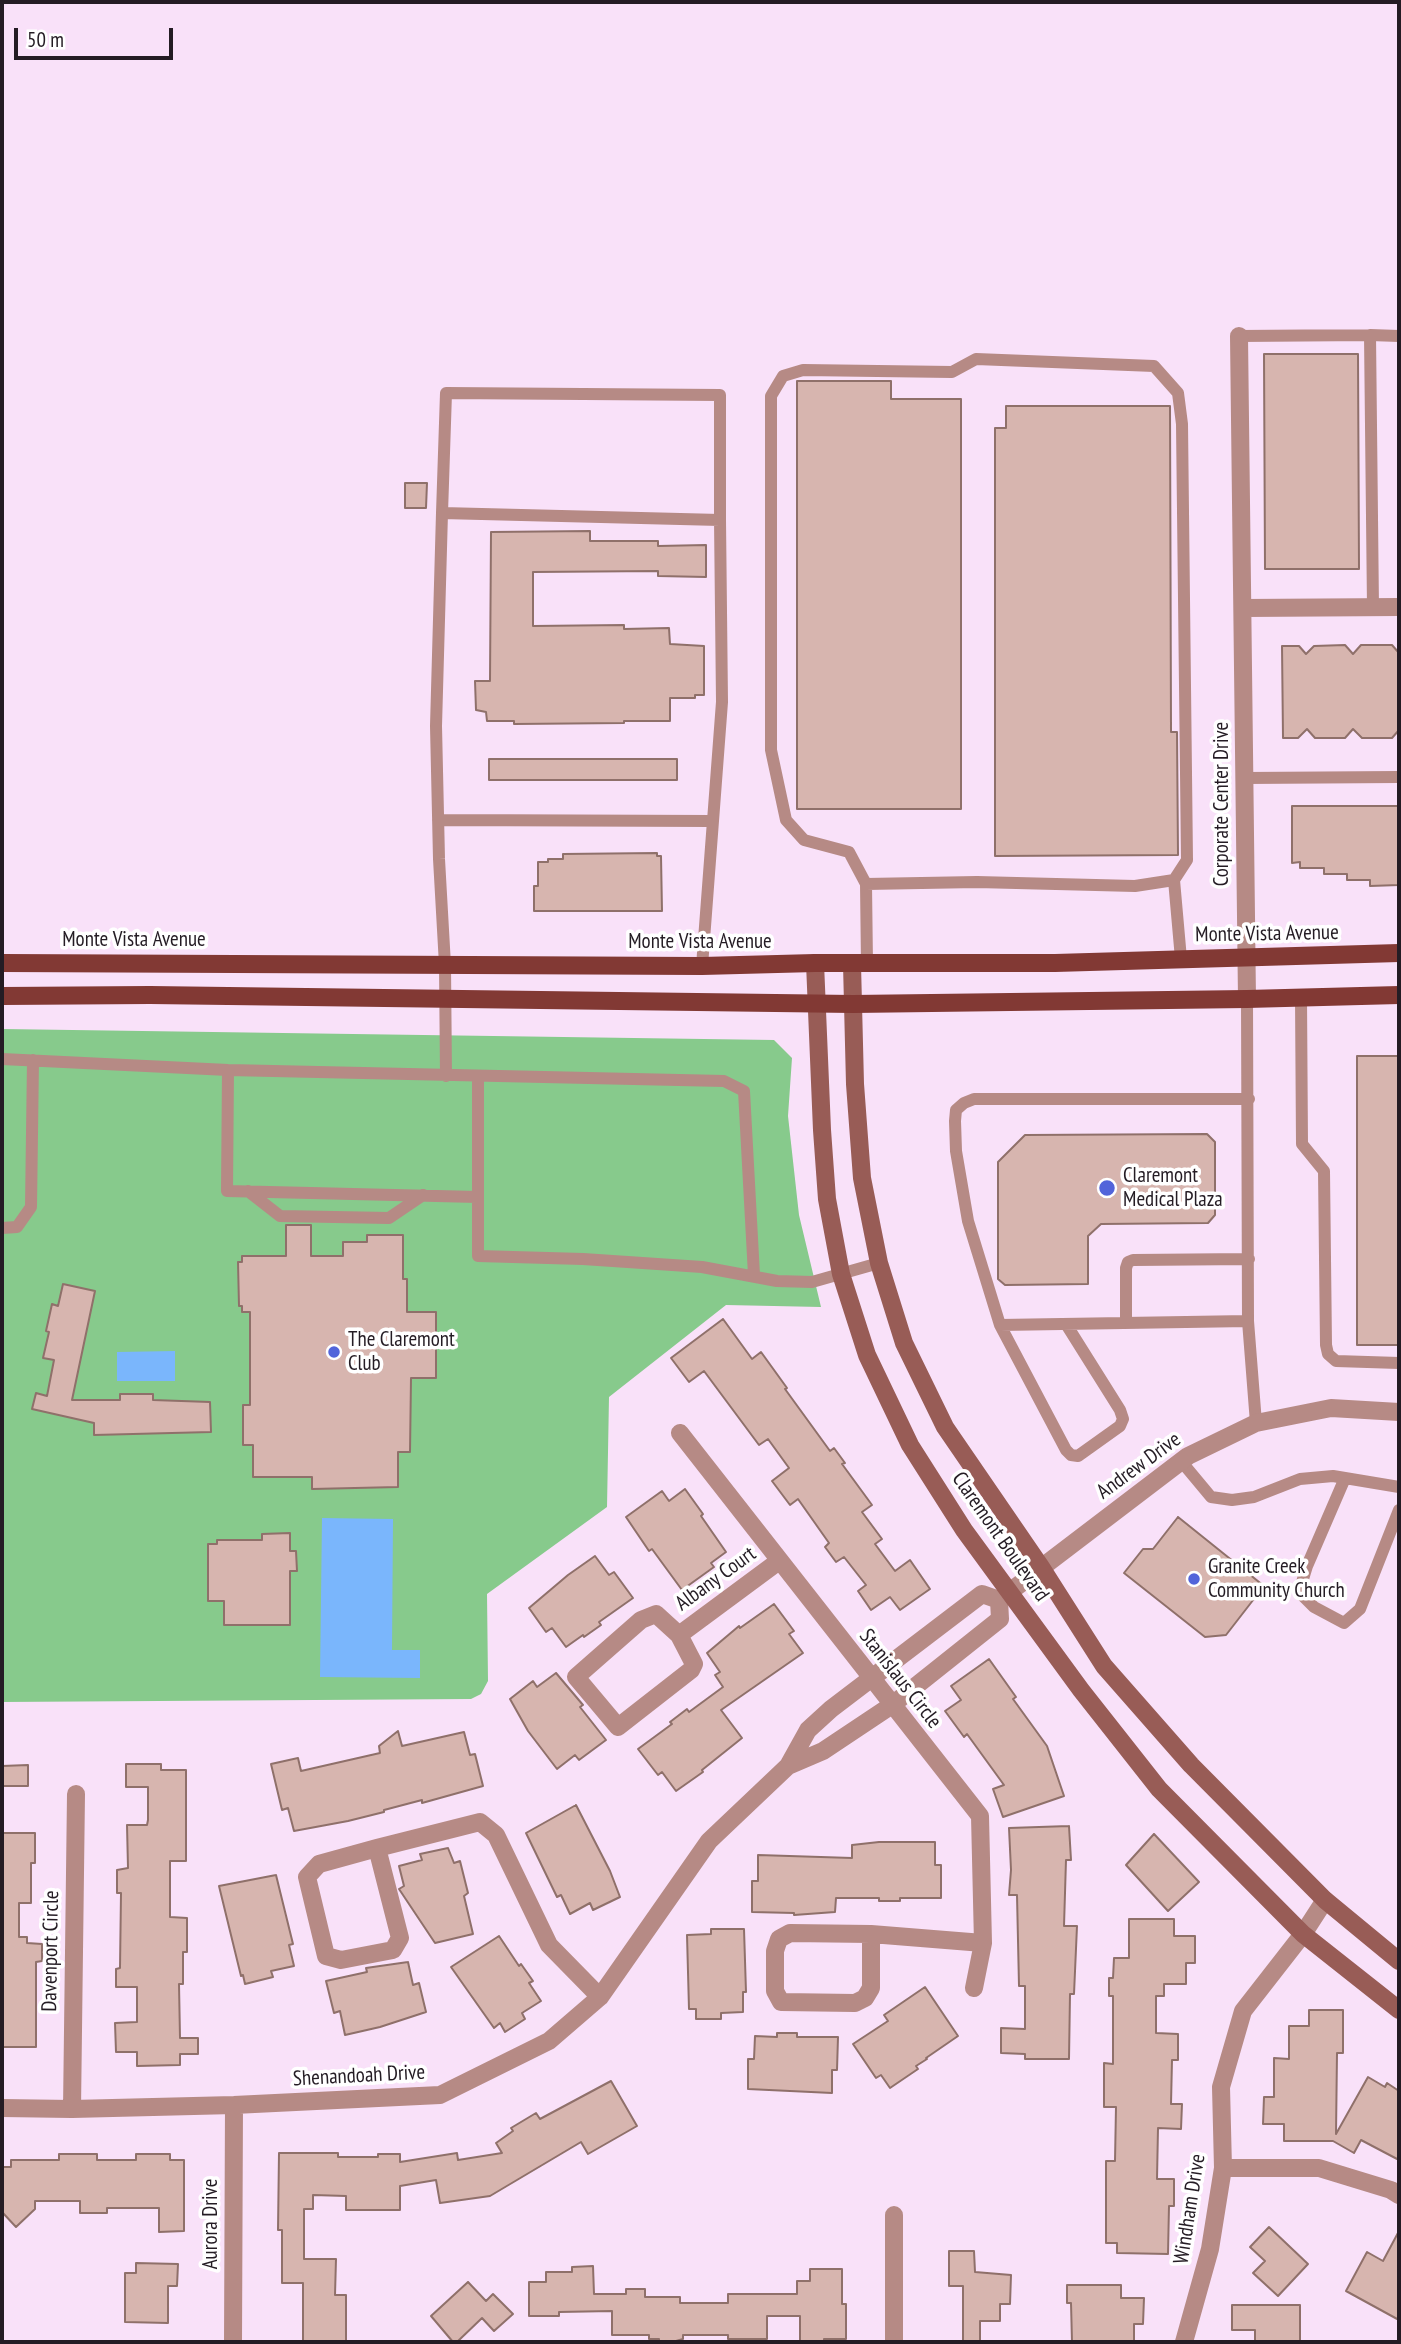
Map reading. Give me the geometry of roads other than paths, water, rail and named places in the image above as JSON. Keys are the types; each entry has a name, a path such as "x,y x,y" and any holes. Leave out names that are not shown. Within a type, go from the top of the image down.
{"main road":[{"name":"Monte Vista Avenue","path":"2,963 702,966 1055,963 1399,953"},
{"name":"Claremont Boulevard","path":"815,963 827,1199 841,1274 867,1355 910,1445 1004,1596 1159,1789 1303,1934 1399,2010"},
{"name":"Claremont Boulevard","path":"860,964 853,1004 855,1084 862,1178 879,1263 904,1343 945,1427 1041,1567 1104,1666 1191,1765 1325,1900 1399,1961"},
{"path":"2,996 150,995 853,1004 1399,995"}],"street":[{"name":"Corporate Center Drive","path":"1239,336 1247,999"},
{"path":"1244,608 1399,607"},
{"name":"Andrew Drive","path":"1004,1596 1181,1461 1256,1423 1331,1408 1399,1412"},
{"name":"Stanislaus Circle","path":"680,1433 980,1816 983,1943 974,1988"},
{"name":"Albany Court","path":"679,1634 779,1561"},
{"name":"Shenandoah Drive","path":"2,2109 234,2105 440,2095 549,2041 600,1997 709,1841 788,1766 808,1730 831,1709 982,1594 1004,1596 1000,1619 892,1704 823,1751 788,1766"},
{"name":"Albany Court","path":"656,1614 679,1634 694,1664 691,1670 618,1727 576,1677 641,1620 656,1614"},
{"name":"Davenport Circle","path":"72,2109 76,1794"},
{"path":"377,1848 400,1938 393,1950 341,1960 326,1956 307,1877 319,1864 377,1848 480,1822 496,1835 549,1945 600,1997"},
{"name":"Windham Drive","path":"1184,2342 1210,2249 1223,2168 1221,2087 1243,2011 1303,1934 1325,1900"},
{"path":"871,1934 871,1988 865,1998 855,2003 781,2002 775,1991 775,1951 779,1939 790,1933 871,1934 983,1943"},
{"name":"Aurora Drive","path":"233,2342 234,2105"},
{"path":"1223,2168 1319,2168 1391,2190 1399,2195"},
{"path":"894,2215 894,2342"}],"lane":[{"path":"1370,335 1373,608"},
{"path":"1239,336 1399,336"},
{"path":"860,964 866,884 849,852 804,840 786,820 771,750 771,396 783,376 803,370 952,372 976,359 1154,366 1178,393 1182,424 1187,860 1174,880 1181,958"},
{"path":"446,1076 445,965 436,726 446,393 720,395 722,702 702,966"},
{"path":"442,513 720,520"},
{"path":"1245,778 1399,777"},
{"path":"438,820 712,821"},
{"path":"866,884 976,882 1135,886 1174,880"},
{"path":"1301,998 1302,1144 1324,1171 1328,1354 1336,1361 1399,1363"},
{"path":"1247,999 1248,1321 1256,1423"},
{"path":"2,1059 228,1070 724,1081 744,1091 754,1275"},
{"path":"2,1228 17,1227 31,1206 33,1060"},
{"path":"228,1070 227,1191 478,1197"},
{"path":"478,1076 478,1256 583,1259 702,1267 777,1281 812,1282 879,1263"},
{"path":"1066,1324 1123,1419 1121,1426 1078,1456 1071,1455 1066,1450 1000,1325 968,1221 956,1151 956,1110 964,1103 988,1098 1249,1099"},
{"path":"247,1191 281,1216 389,1218 423,1195"},
{"path":"329,1193 329,1217"},
{"path":"1126,1323 1128,1262 1140,1258 1248,1259"},
{"path":"1000,1325 1248,1321"},
{"path":"1181,1461 1211,1497 1232,1500 1254,1497 1300,1479 1333,1476 1399,1487"},
{"path":"1345,1478 1307,1566 1299,1592 1314,1607 1344,1623 1360,1609 1399,1510"}],"water":[{"path":"175,1351 175,1381 117,1381 117,1352"},
{"path":"322,1518 393,1519 392,1650 420,1650 420,1678 320,1677"}],"place":[{"name":"Claremont Medical Plaza","path":"1107,1188"},
{"name":"The Claremont Club","path":"334,1352"},
{"name":"Granite Creek Community Church","path":"1194,1579"}]}
